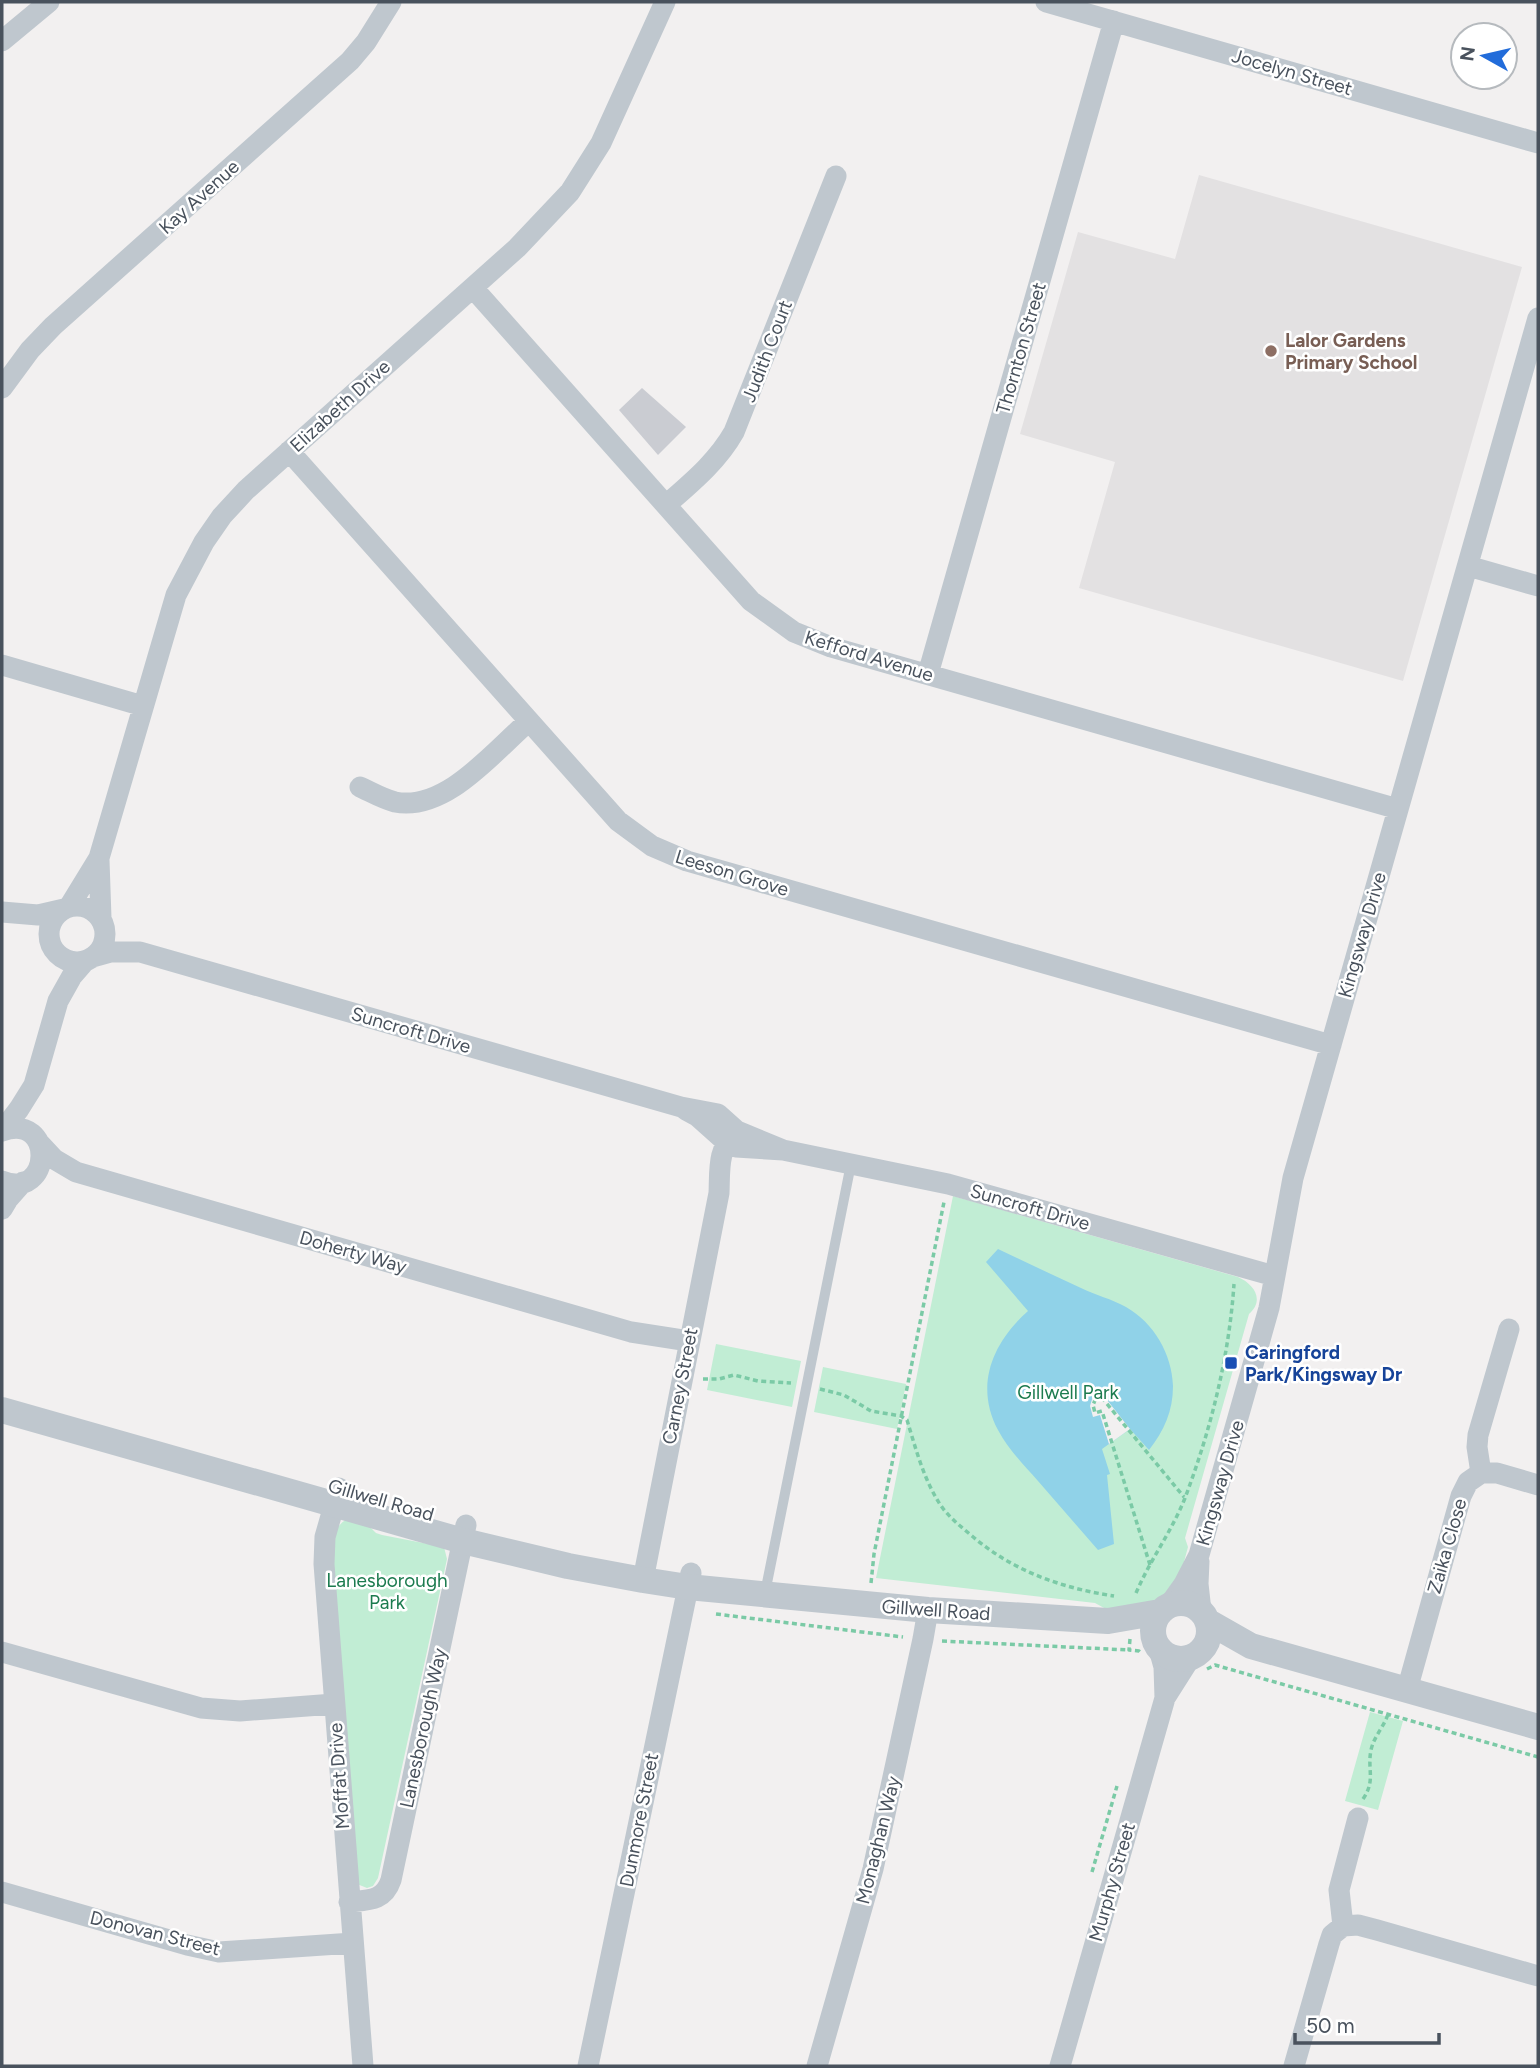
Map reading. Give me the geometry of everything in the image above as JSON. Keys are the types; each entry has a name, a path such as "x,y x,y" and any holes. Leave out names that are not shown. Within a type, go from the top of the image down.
{"street":[{"path":"2,41 49,2"},
{"name":"Kay Avenue","path":"2,388 30,350 53,326 350,61 366,42 391,2"},
{"name":"Elizabeth Drive","path":"66,908 99,858 176,595 204,542 222,516 246,490 473,288 544,221 569,192 590,162 614,115 664,2"},
{"name":"Jocelyn Street","path":"1046,2 1538,143"},
{"name":"Thornton Street","path":"928,674 1114,21"},
{"name":"Judith Court","path":"666,505 710,466 734,432 836,176"},
{"name":"Kefford Avenue","path":"473,288 751,601 776,621 813,641 1398,809"},
{"name":"Kingsway Drive","path":"1165,1608 1184,1584 1199,1555 1261,1338 1293,1178 1538,318"},
{"name":"Leeson Grove","path":"289,451 618,821 634,835 669,854 1331,1045"},
{"path":"1468,566 1538,586"},
{"path":"2,665 143,706"},
{"path":"360,787 392,801 419,803 434,799 465,778 529,721"},
{"name":"Elizabeth Drive","path":"99,858 102,921"},
{"path":"2,1131 34,1085 58,1001 72,976 104,942 102,921 87,907 66,908 38,915 4,913"},
{"path":"58,1001 59,972 50,930 52,922 66,908"},
{"path":"4,913 33,930 69,960 89,959"},
{"name":"Suncroft Drive","path":"102,921 140,952"},
{"name":"Suncroft Drive","path":"89,959 111,952 140,952 681,1107 733,1140 948,1184 1274,1276"},
{"path":"2,1209 18,1181 36,1174 41,1165 34,1085"},
{"path":"2,1131 17,1128 32,1134 39,1142"},
{"name":"Carney Street","path":"644,1572 719,1193 720,1164 733,1140"},
{"name":"Doherty Way","path":"39,1142 54,1158 76,1172 631,1332 651,1342 688,1348"},
{"name":"Doherty Way","path":"18,1181 76,1172"},
{"path":"1509,1329 1478,1435 1481,1473 1497,1473 1538,1485"},
{"name":"Gillwell Road","path":"2,1392 337,1497"},
{"name":"Gillwell Road","path":"2,1410 465,1533 644,1572 765,1593 928,1610 1126,1617 1165,1608"},
{"name":"Zaika Close","path":"1406,1690 1461,1496 1468,1482 1481,1473"},
{"name":"Moffat Drive","path":"337,1497 324,1546 363,2066"},
{"name":"Lanesborough Way","path":"349,1902 380,1898 388,1889 391,1880 465,1533"},
{"name":"Kingsway Drive","path":"1199,1555 1198,1584 1204,1616"},
{"name":"Dunmore Street","path":"588,2066 689,1580"},
{"path":"1251,1646 1213,1648 1198,1660 1174,1658 1153,1650 1153,1627 1165,1608 1186,1603 1251,1646 1538,1727"},
{"name":"Monaghan Way","path":"817,2066 873,1869 928,1610"},
{"path":"1198,1660 1208,1638 1204,1616"},
{"name":"Gillwell Road","path":"1126,1617 1153,1650"},
{"name":"Murphy Street","path":"1060,2066 1165,1698 1164,1667 1153,1650"},
{"path":"2,1652 185,1705 220,1711 334,1703"},
{"name":"Murphy Street","path":"1165,1698 1198,1660"},
{"path":"1343,1926 1339,1890 1358,1811"},
{"name":"Donovan Street","path":"2,1892 219,1952 354,1943"},
{"path":"1294,2066 1332,1935 1343,1926 1358,1925 1538,1976"}],"lane":[{"path":"765,1593 850,1164"}],"path":[{"path":"870,1606 874,1555 948,1184"},
{"path":"1153,1650 1129,1650 1126,1617 1185,1497 1194,1472 1224,1366 1238,1266"},
{"path":"1151,1567 1102,1411 1095,1413 1093,1405 1098,1392 1185,1497"},
{"path":"901,1416 907,1420 938,1502 979,1542 1016,1567 1077,1590 1126,1617"},
{"path":"1198,1660 1538,1757"},
{"path":"1358,1811 1370,1787 1370,1752 1388,1714"},
{"path":"1091,1879 1120,1775"}],"shaded area":[{"name":"Lalor Gardens Primary School","path":"1199,175 1522,267 1403,681 1079,588 1115,462 1020,434 1078,232 1175,259"}],"green space":[{"name":"Gillwell Park","path":"953,1196 1238,1277 1256,1293 1256,1303 1249,1314 1185,1538 1188,1547 1181,1573 1163,1596 1150,1604 1106,1609 1095,1603 876,1578"},
{"path":"716,1344 801,1361 792,1407 707,1390"},
{"path":"823,1367 906,1384 897,1429 814,1412"},
{"name":"Lanesborough Park","path":"347,1519 365,1522 382,1535 444,1547 447,1559 378,1878 373,1886 367,1888 357,1884 331,1552 337,1529"},
{"path":"1370,1712 1403,1721 1378,1810 1345,1801"}],"water":[{"path":"998,1249 1126,1307 1153,1331 1169,1362 1173,1386 1171,1404 1163,1428 1149,1450 1130,1429 1102,1449 1110,1474 1107,1475 1114,1544 1098,1550 1011,1450 991,1413 988,1381 991,1365 1005,1336 1028,1311 986,1262"}],"pier":[{"path":"1096,1386 1130,1429 1109,1444 1100,1415 1093,1417 1090,1406"}],"building":[{"path":"642,388 686,427 658,455 619,410"}],"place":[{"name":"Lalor Gardens Primary School","path":"1271,351"},
{"name":"Caringford Park/Kingsway Dr","path":"1231,1363"}]}
